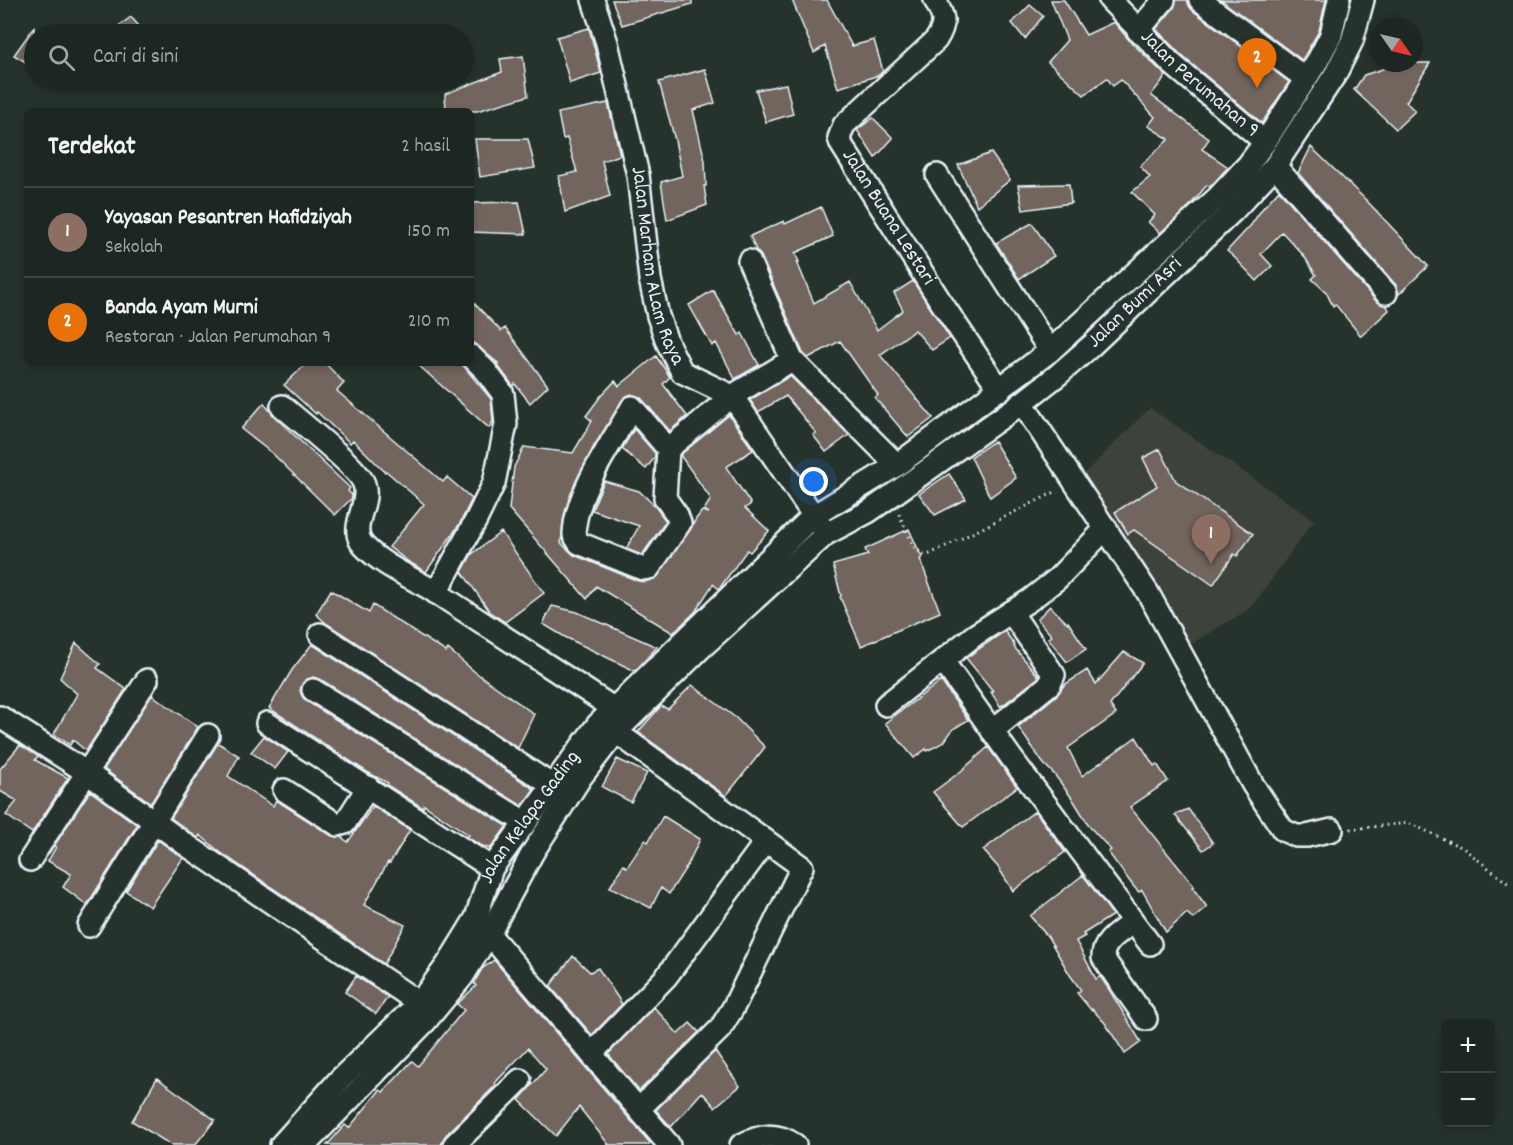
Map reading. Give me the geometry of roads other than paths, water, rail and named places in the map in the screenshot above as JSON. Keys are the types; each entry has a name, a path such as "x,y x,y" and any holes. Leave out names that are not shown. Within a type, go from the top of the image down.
{"street":[{"name":"Jalan Marham ALam Raya","path":"593,0 607,43 638,175 650,279 658,316 667,342 682,372 732,396"},
{"name":"Jalan Buana Lestari","path":"935,0 944,24 936,40 849,121 839,138 890,222 1000,390"},
{"name":"Jalan Perumahan 9","path":"1110,0 1172,64 1265,142"},
{"path":"1138,31 1164,0"},
{"path":"1200,0 1305,80"},
{"name":"Jalan Bumi Asri","path":"826,534 891,496 1022,402 1091,346 1225,204 1248,165 1305,80 1331,35 1339,0"},
{"name":"Jalan Bumi Asri","path":"813,516 897,465 1000,390 1225,204 1275,166 1336,73 1352,41 1363,0"},
{"path":"1275,166 1386,293"},
{"path":"937,175 1050,351"},
{"path":"749,261 792,360 897,465"},
{"path":"436,593 494,483 506,424 503,394 474,359"},
{"path":"668,449 632,407 592,479 579,509 574,535 579,543 643,569 653,565 680,523 665,498 668,449 732,396 792,360"},
{"path":"732,396 826,534"},
{"path":"1022,402 1154,602 1253,785 1283,830 1296,836 1307,836 1332,830"},
{"path":"282,406 345,461 364,481 366,496 358,528 361,544 374,555 614,708"},
{"name":"Jalan Kelapa Gading","path":"291,1143 425,1022 463,976 483,926 492,868 598,724 813,516"},
{"path":"886,705 975,635 1057,579 1106,528"},
{"name":"Jalan Kelapa Gading","path":"291,1143 340,1079 419,1003 447,965 483,926 581,777 616,732 700,648 826,534"},
{"path":"992,730 1053,680 1052,670 1011,612"},
{"path":"321,634 553,786"},
{"path":"943,661 1150,944"},
{"path":"30,860 147,680"},
{"path":"314,690 526,823"},
{"path":"0,717 86,772 154,822 419,1003"},
{"path":"267,723 492,868"},
{"path":"616,732 802,867 733,1008 720,1029 639,1109"},
{"path":"89,926 208,735"},
{"path":"284,790 338,825 345,823 368,787"},
{"path":"591,1054 666,977 766,841"},
{"path":"1133,922 1105,944 1102,950 1103,958 1146,1019"},
{"path":"483,926 669,1145"},
{"path":"454,1145 520,1080"},
{"path":"741,1145 754,1139 779,1135 795,1145"}],"place":[{"name":"Banda Ayam Murni","path":"1257,88"},
{"name":"Yayasan Pesantren Hafidziyah","path":"1211,564"}]}
